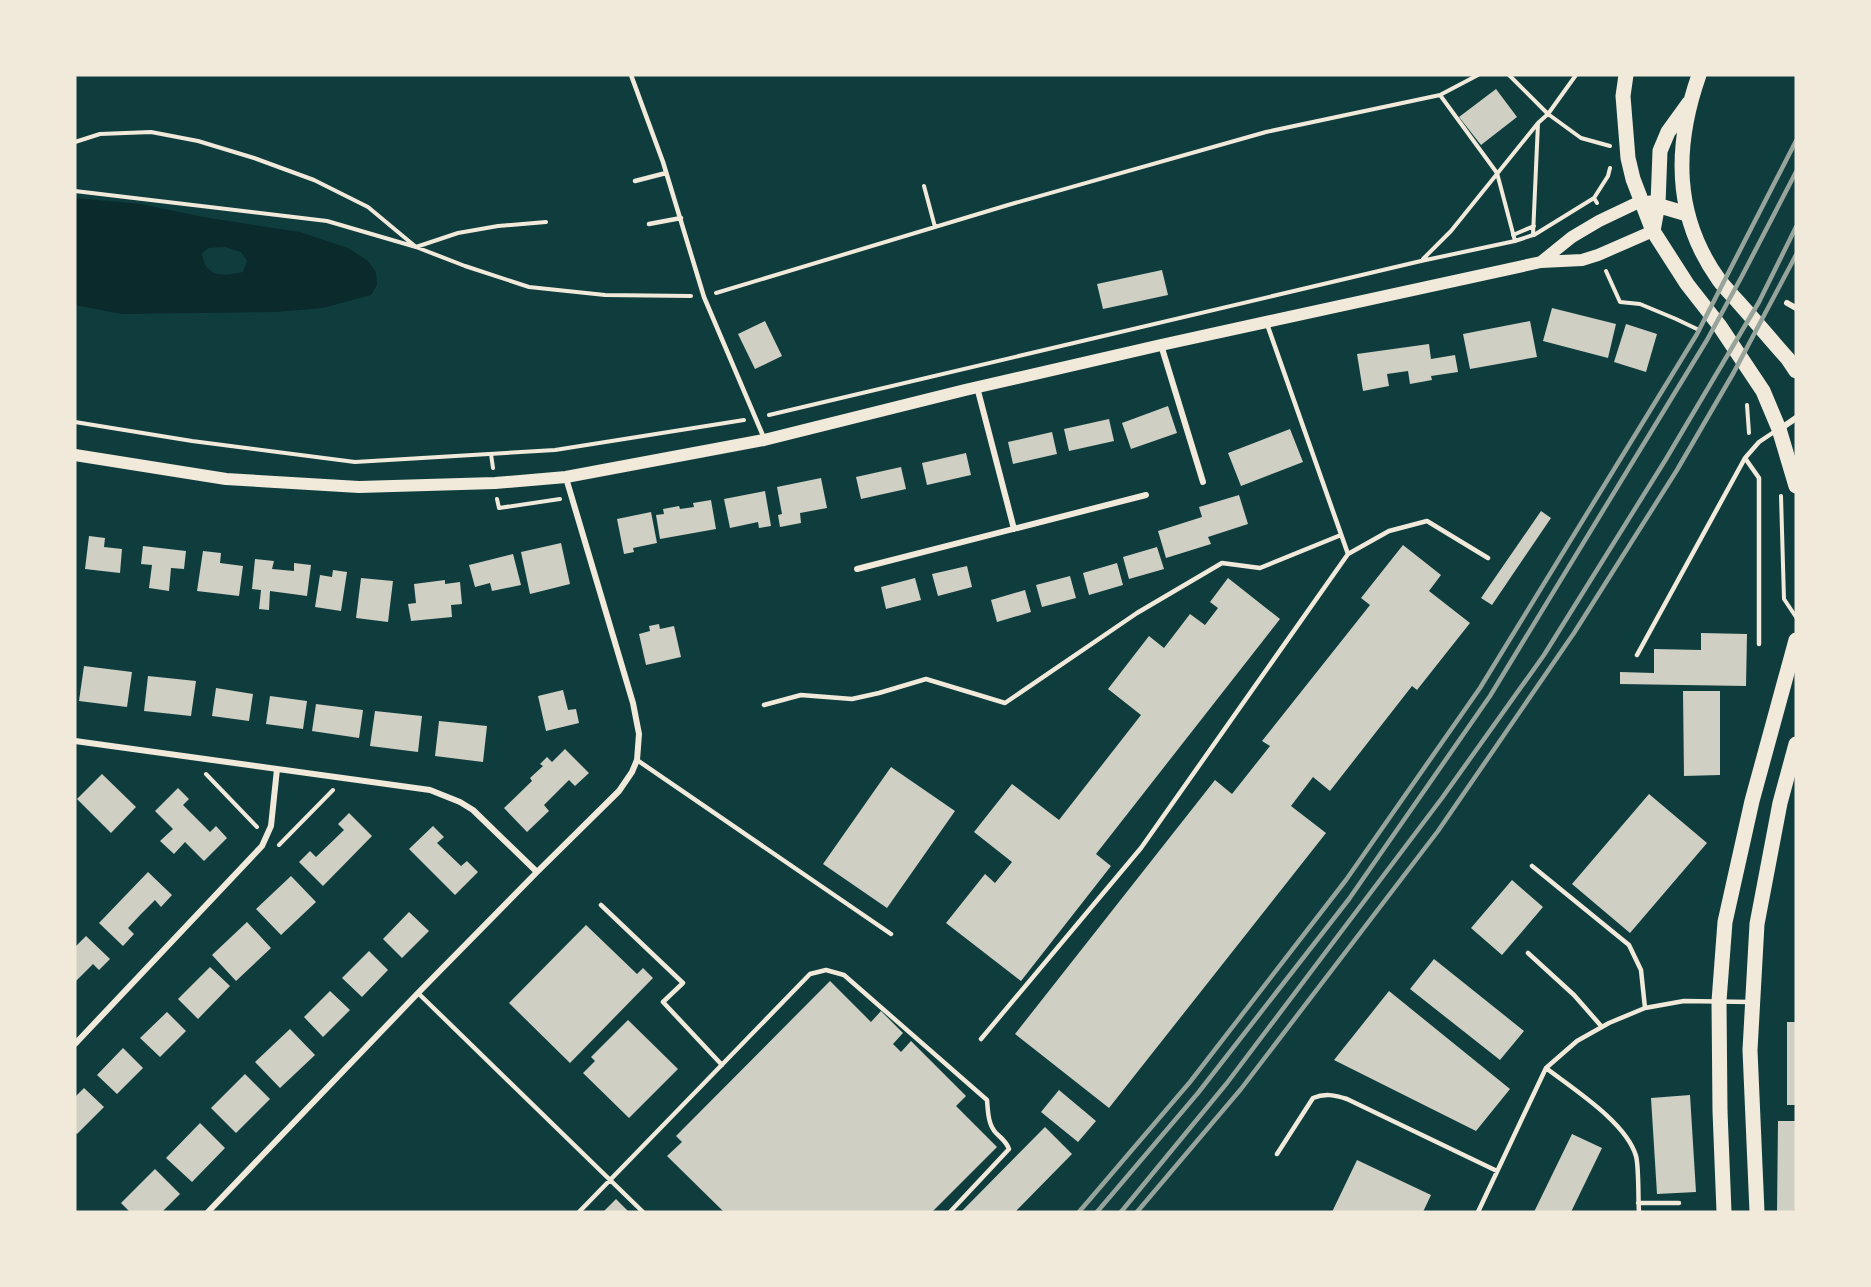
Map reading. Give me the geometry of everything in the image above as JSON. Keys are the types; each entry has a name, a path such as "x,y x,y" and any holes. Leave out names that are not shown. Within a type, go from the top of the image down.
{"main road":[{"path":"1626,75 1623,96 1628,158 1633,179 1653,231 1687,284 1719,325 1763,391 1779,429 1796,486"},
{"path":"1653,231 1658,204 1660,151 1668,132 1690,100 1700,75"},
{"path":"1690,100 1682,158 1682,185 1688,214 1700,247 1719,280 1796,371"},
{"path":"1541,262 1572,237 1641,201 1688,214"},
{"path":"75,455 226,479 360,487 495,483 566,477 764,440 977,387 1541,262 1582,260 1653,231"},
{"path":"1724,1212 1719,1001 1725,922 1752,801 1796,640"},
{"path":"1756,1212 1750,1050 1757,924 1780,803 1792,777 1796,744"}],"street":[{"path":"1787,303 1796,308"},
{"path":"1161,345 1203,482"},
{"path":"977,387 1014,529"},
{"path":"1779,429 1796,418"},
{"path":"208,1212 418,993 619,791 632,772 637,760 639,734 633,703 566,477"},
{"path":"857,569 1146,495"},
{"path":"75,741 430,790 460,802 479,815 537,872"},
{"path":"75,1044 262,846 271,826 277,769"}],"lane":[{"path":"631,75 666,172 704,297 764,440"},
{"path":"634,181 666,172"},
{"path":"649,224 681,218"},
{"path":"1266,322 1348,554"},
{"path":"1637,655 1745,458 1759,442 1779,429"},
{"path":"1745,458 1759,478 1759,644"},
{"path":"981,1039 1141,848 1348,554 1389,531 1427,521 1488,558"},
{"path":"764,705 801,695 852,699 926,680 1005,703 1137,613 1222,563 1260,568 1341,535"},
{"path":"637,760 891,934"},
{"path":"1532,866 1629,945 1641,970 1645,1008"},
{"path":"601,905 683,983 663,1002 722,1065"},
{"path":"1528,953 1574,994 1602,1027"},
{"path":"579,1212 810,974 826,970 844,975 987,1100 988,1115 994,1132 1006,1141 1009,1149 950,1212"},
{"path":"418,993 643,1212"},
{"path":"1478,1212 1546,1068 1577,1041 1645,1008 1684,1001 1752,1002"},
{"path":"1546,1068 1595,1105 1621,1129 1636,1156 1639,1212"},
{"path":"1277,1154 1313,1098 1322,1094 1335,1095 1497,1171"},
{"path":"1638,1203 1679,1203"}],"path":[{"path":"75,191 327,220 416,247 529,287 605,295 704,297 935,227 1266,132 1440,95 1478,75"},
{"path":"1509,75 1548,114 1581,138 1617,148"},
{"path":"1421,261 1451,231 1548,114 1576,75"},
{"path":"1440,95 1497,173 1515,241"},
{"path":"1533,236 1539,123"},
{"path":"75,142 100,134 151,132 198,141 254,158 314,180 368,207 416,247"},
{"path":"75,422 192,441 356,462 555,450 756,418 1533,236 1594,198 1611,167"},
{"path":"924,186 935,227"},
{"path":"1594,198 1607,217"},
{"path":"416,247 458,233 498,226 546,222"},
{"path":"1514,235 1534,226"},
{"path":"1598,255 1620,302 1640,304 1704,333"},
{"path":"1746,399 1751,450"},
{"path":"1759,486 1781,491 1784,599 1796,617"}],"water":[{"path":"75,198 141,204 203,217 300,232 348,248 368,261 376,272 377,285 371,295 323,308 276,312 121,314 75,305","holes":["225,247 241,252 247,261 243,272 229,274 211,271 202,253 209,248"]}],"building":[{"path":"1496,89 1517,117 1481,145 1459,117"},
{"path":"1162,270 1168,295 1103,309 1097,284"},
{"path":"1552,308 1616,324 1608,358 1543,341"},
{"path":"765,321 782,356 755,369 738,334"},
{"path":"1530,321 1537,357 1470,369 1463,334"},
{"path":"1626,324 1657,334 1646,372 1614,362"},
{"path":"1429,344 1431,359 1455,355 1458,372 1431,376 1432,380 1410,384 1408,371 1387,374 1389,386 1363,391 1357,354"},
{"path":"1168,406 1177,433 1131,449 1122,423"},
{"path":"1109,419 1114,441 1069,451 1064,429"},
{"path":"1290,429 1303,462 1241,486 1228,453"},
{"path":"1052,432 1057,454 1013,464 1008,442"},
{"path":"966,453 971,475 927,485 922,463"},
{"path":"901,467 906,489 861,499 856,477"},
{"path":"821,478 827,508 800,513 801,523 780,527 778,515 782,514 777,487"},
{"path":"765,491 771,526 759,528 758,522 730,528 724,499"},
{"path":"1239,495 1248,524 1208,537 1211,544 1166,558 1158,531 1202,517 1199,507"},
{"path":"711,500 716,529 660,539 656,515 664,514 663,509 679,506 680,509 694,507 693,503"},
{"path":"1541,511 1551,518 1492,605 1481,598"},
{"path":"651,512 657,543 633,548 634,552 624,554 617,519"},
{"path":"89,536 105,538 104,547 122,549 120,573 85,569"},
{"path":"561,543 570,584 530,594 521,552"},
{"path":"1403,545 1441,575 1429,591 1470,623 1417,690 1412,686 1330,791 1313,777 1291,806 1326,833 1109,1108 1015,1034 1215,780 1232,794 1270,746 1262,741 1370,605 1361,598"},
{"path":"143,546 186,551 184,569 171,568 169,591 149,588 152,565 141,564"},
{"path":"1157,547 1164,569 1129,579 1123,557"},
{"path":"203,551 221,553 220,563 243,566 239,596 197,591"},
{"path":"513,554 521,585 492,591 490,583 475,587 469,565"},
{"path":"255,559 274,561 272,569 294,571 294,563 311,565 307,596 270,591 269,610 259,609 261,590 252,589"},
{"path":"1117,563 1123,585 1089,595 1083,573"},
{"path":"967,566 972,587 938,596 932,574"},
{"path":"333,570 347,572 341,611 315,607 320,575 332,577"},
{"path":"1070,576 1076,598 1042,607 1036,585"},
{"path":"361,578 393,581 388,622 356,618"},
{"path":"915,578 921,600 886,609 881,587"},
{"path":"1228,578 1280,619 1096,854 1111,866 1021,981 946,923 985,874 995,883 1012,862 974,832 1012,784 1059,820 1141,715 1108,689 1149,636 1164,648 1190,614 1205,625 1218,608 1210,602"},
{"path":"445,580 445,584 460,582 462,604 451,605 452,617 411,621 408,604 416,603 414,584"},
{"path":"1025,590 1031,612 997,622 991,600"},
{"path":"659,624 660,629 674,626 681,657 646,665 639,634 650,631 649,626"},
{"path":"1701,633 1747,634 1746,686 1620,684 1620,672 1654,673 1654,649 1701,650"},
{"path":"84,666 132,672 127,707 79,701"},
{"path":"148,676 196,681 191,716 144,711"},
{"path":"216,688 253,694 249,721 212,716"},
{"path":"563,690 568,710 576,709 579,723 546,731 538,696"},
{"path":"1683,691 1720,691 1720,775 1684,776"},
{"path":"270,696 307,701 303,729 266,724"},
{"path":"316,704 363,710 359,738 312,731"},
{"path":"375,711 422,716 418,752 370,746"},
{"path":"439,721 487,726 483,762 435,756"},
{"path":"565,749 589,773 575,786 569,780 544,805 549,811 527,832 504,808 532,781 530,778 543,766 540,764 547,757 552,762"},
{"path":"891,767 955,811 887,908 823,864"},
{"path":"102,774 136,807 111,833 77,799"},
{"path":"178,788 189,799 183,805 210,832 216,826 227,838 204,861 185,842 174,854 160,841 173,829 155,811"},
{"path":"1649,794 1707,843 1630,933 1572,884"},
{"path":"349,813 372,836 323,886 299,862 310,851 316,857 344,830 338,824"},
{"path":"433,826 444,837 437,843 461,866 467,861 478,872 455,895 409,849"},
{"path":"148,872 172,895 161,907 155,900 141,914 128,928 134,934 123,946 99,923"},
{"path":"291,876 316,902 281,935 256,909"},
{"path":"1512,880 1543,907 1502,955 1471,928"},
{"path":"409,912 429,931 402,958 383,939"},
{"path":"247,922 271,948 236,981 212,955"},
{"path":"586,925 637,974 643,968 653,978 570,1063 509,1003"},
{"path":"86,936 110,959 99,970 93,964 75,982 75,947"},
{"path":"369,951 388,970 362,997 342,978"},
{"path":"1434,959 1524,1031 1500,1060 1410,989"},
{"path":"210,967 230,986 198,1019 178,999"},
{"path":"830,981 871,1022 881,1011 903,1033 893,1044 901,1052 911,1041 966,1096 956,1106 997,1147 932,1212 724,1212 667,1156 682,1142 676,1136"},
{"path":"330,991 350,1010 323,1037 304,1017"},
{"path":"1389,991 1510,1089 1476,1131 1334,1060"},
{"path":"167,1012 186,1031 160,1057 140,1038"},
{"path":"628,1020 678,1069 629,1118 583,1073 595,1061 591,1057"},
{"path":"1787,1022 1796,1022 1796,1105 1787,1105"},
{"path":"290,1029 315,1055 280,1088 255,1062"},
{"path":"123,1048 143,1068 117,1094 97,1075"},
{"path":"245,1074 270,1099 236,1133 211,1108"},
{"path":"84,1088 104,1107 77,1134 75,1132 75,1097"},
{"path":"1059,1090 1096,1121 1078,1142 1041,1112"},
{"path":"1690,1095 1696,1192 1657,1194 1651,1098"},
{"path":"1778,1121 1796,1121 1796,1212 1777,1212"},
{"path":"200,1123 225,1148 192,1182 166,1158"},
{"path":"1045,1127 1072,1154 1015,1212 961,1212"},
{"path":"1572,1134 1602,1148 1571,1212 1534,1212"},
{"path":"1357,1160 1431,1195 1423,1212 1332,1212"},
{"path":"155,1169 180,1194 162,1212 130,1212 121,1203"},
{"path":"616,1199 629,1212 603,1212"}],"railway":[{"path":"1079,1212 1190,1082 1346,880 1480,688 1697,334 1796,141"},
{"path":"1097,1212 1198,1093 1349,899 1490,696 1707,340 1796,172"},
{"path":"1121,1212 1227,1083 1442,798 1544,655 1666,459 1759,302 1796,227"},
{"path":"1137,1212 1241,1089 1438,831 1574,633 1677,470 1734,372 1796,255"}]}
